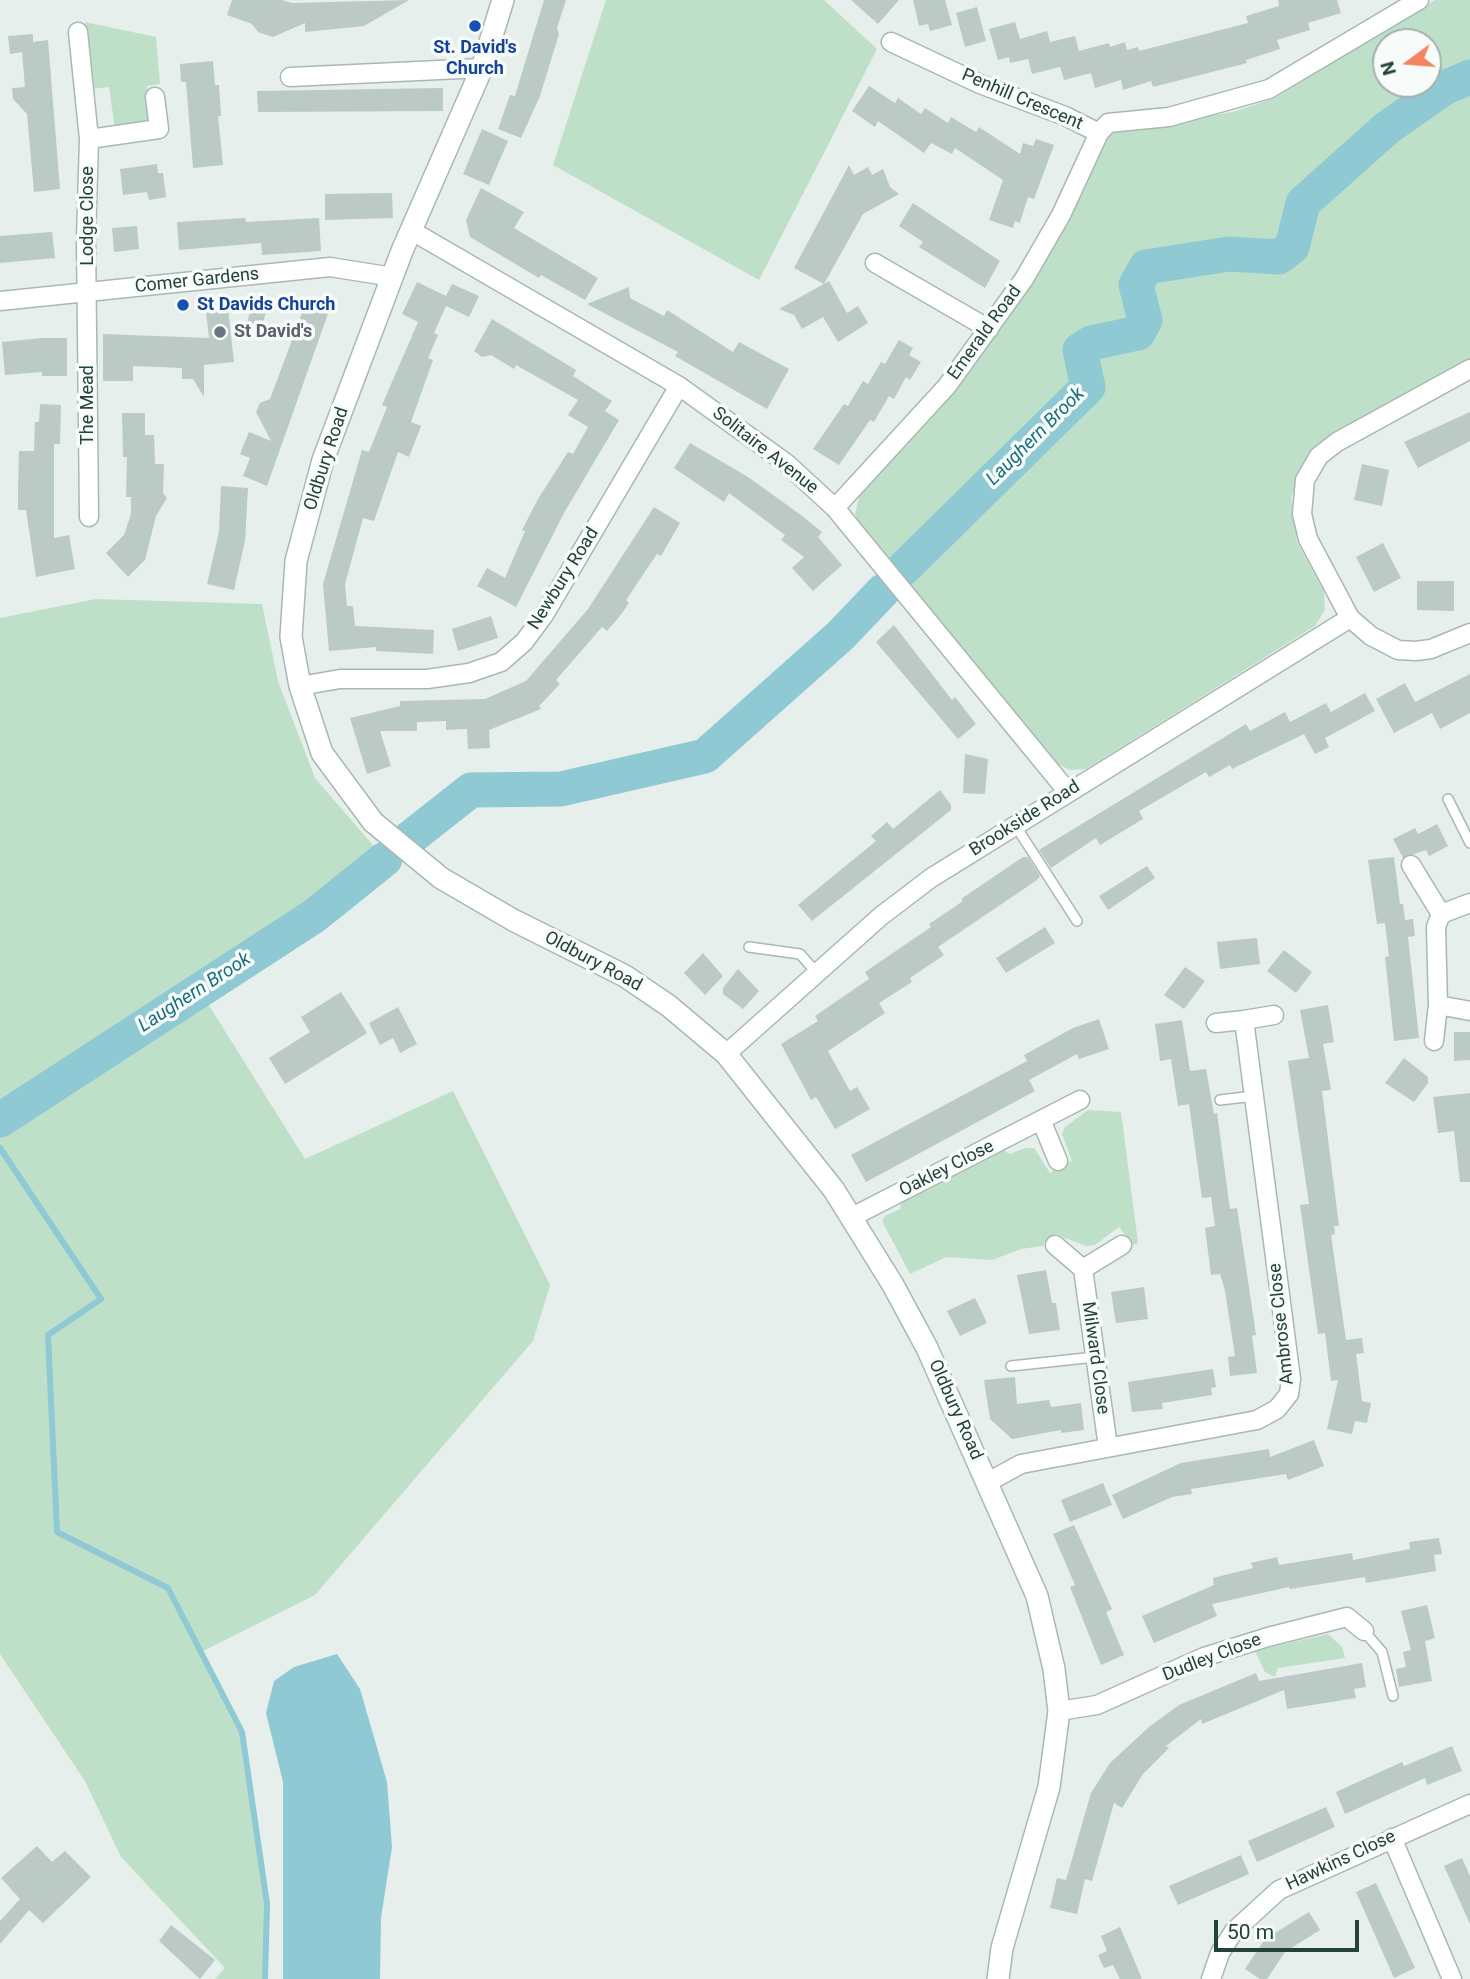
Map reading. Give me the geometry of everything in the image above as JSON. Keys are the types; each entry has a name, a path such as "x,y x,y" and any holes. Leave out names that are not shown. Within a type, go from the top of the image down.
{"street":[{"name":"Oldbury Road","path":"503,0 482,68 393,277 323,460 296,561 291,637 300,686 322,753 373,822 441,877 513,920 625,976 669,1006 726,1054 796,1139 852,1217 927,1348 1037,1596 1048,1634 1059,1711 1049,1787 1002,1948 998,1979"},
{"name":"Penhill Crescent","path":"893,44 980,84 1065,116 1099,133 1108,123 1169,117 1269,89 1419,0"},
{"name":"Lodge Close","path":"78,32 89,139 86,239 88,293"},
{"path":"290,77 482,68"},
{"path":"89,139 159,129 155,97"},
{"name":"Emerald Road","path":"835,508 925,412 989,329 1024,279 1061,215 1099,133"},
{"name":"Solitaire Avenue","path":"412,231 679,386 786,463 835,508 905,590 1068,792"},
{"path":"875,263 989,329"},
{"name":"Comer Gardens","path":"0,301 330,267 393,277"},
{"name":"The Mead","path":"88,293 89,517"},
{"path":"1470,369 1337,442 1319,456 1305,480 1302,514 1308,539 1350,618 1370,636 1398,650 1431,649 1470,633"},
{"name":"Newbury Road","path":"300,686 340,679 427,679 470,673 500,662 524,642 544,615 679,386"},
{"name":"Brookside Road","path":"726,1054 881,916 931,878 1350,618"},
{"path":"1410,865 1441,914"},
{"path":"1434,1041 1438,1005 1436,927 1441,914 1470,903"},
{"path":"1438,1005 1470,1011"},
{"path":"1216,1023 1273,1015"},
{"name":"Ambrose Close","path":"988,1482 1021,1464 1257,1420 1278,1409 1289,1394 1291,1379 1244,1020"},
{"name":"Oakley Close","path":"852,1217 1080,1100"},
{"path":"1041,1120 1058,1161"},
{"path":"1055,1245 1083,1269 1122,1245"},
{"name":"Milward Close","path":"1083,1269 1108,1447"},
{"name":"Dudley Close","path":"1059,1711 1097,1705 1204,1657 1268,1637 1348,1617 1363,1631"},
{"name":"Hawkins Close","path":"1211,1979 1220,1953 1234,1931 1247,1916 1279,1890 1470,1804"},
{"path":"1392,1838 1452,1979"}],"lane":[{"path":"1448,799 1470,843"},
{"path":"1015,825 1077,921"},
{"path":"749,947 800,954 817,973"},
{"path":"1220,1100 1254,1096"},
{"path":"1012,1366 1095,1357"},
{"path":"1363,1631 1382,1653 1393,1696"}],"green space":[{"path":"606,0 824,0 877,49 759,280 553,165"},
{"path":"1435,0 1470,0 1470,360 1318,444 1298,475 1291,499 1297,542 1324,592 1325,610 1315,626 1086,769 1070,770 1058,764 861,527 855,514 859,497 966,377 1014,309 1031,283 1108,132 1233,112 1275,98 1372,39 1372,98 1442,98 1442,28 1389,28"},
{"path":"85,22 156,37 160,84 147,86 151,118 147,125 115,129 109,87 90,89"},
{"path":"96,599 262,604 278,681 315,778 385,859 314,916 200,991 305,1159 453,1091 550,1285 533,1341 315,1595 201,1652 242,1732 267,1904 265,1979 215,1979 225,1968 121,1857 85,1781 0,1654 0,618"},
{"path":"1088,1110 1121,1112 1138,1243 1133,1245 1119,1227 1095,1245 1086,1246 1055,1234 1042,1246 1021,1249 992,1260 946,1257 910,1274 882,1221 885,1216 900,1209 901,1203 1003,1150 1010,1154 1025,1148 1034,1148 1050,1173 1072,1161 1062,1134 1065,1127"},
{"path":"1328,1634 1342,1647 1345,1658 1278,1668 1275,1677 1265,1672 1255,1651"}],"water":[{"path":"337,1654 360,1689 387,1782 392,1847 381,1918 380,1979 283,1979 283,1782 266,1713 274,1681 294,1667"}],"building":[{"path":"232,0 282,0 292,3 409,0 364,26 305,32 305,23 273,37 258,32 252,24 227,15"},
{"path":"544,0 566,0 557,28 559,34 540,96 521,138 498,129 510,95 515,96"},
{"path":"851,0 899,0 878,24"},
{"path":"913,0 945,0 952,25 930,31 928,24 919,26"},
{"path":"1278,0 1337,0 1341,13 1308,23 1310,30 1277,40 1280,49 1246,60 1247,63 1153,87 1151,81 1123,90 1121,80 1095,88 1091,73 1064,80 1060,67 1032,74 1028,59 1010,63 1009,57 998,60 989,29 1015,22 1020,39 1047,31 1050,42 1075,36 1079,51 1125,42 1127,50 1138,47 1139,51 1248,23 1246,16 1279,6"},
{"path":"977,7 986,41 965,47 956,13"},
{"path":"33,34 33,42 48,40 60,189 34,192 27,114 13,99 12,88 25,87 22,52 10,54 8,36"},
{"path":"213,61 215,85 219,85 221,116 218,116 223,165 193,168 186,82 181,82 180,64"},
{"path":"869,86 895,103 898,98 921,114 925,108 948,123 951,117 976,132 979,127 1020,154 1023,143 1033,146 1036,139 1054,145 1034,199 1028,197 1020,223 1015,221 1013,228 989,220 1003,180 955,148 952,154 931,143 924,153 878,121 875,127 852,111"},
{"path":"443,88 443,111 258,112 257,91"},
{"path":"482,129 508,141 489,185 463,174"},
{"path":"157,164 158,173 163,173 166,197 149,200 147,192 123,195 120,169"},
{"path":"849,165 854,175 868,167 872,175 883,169 890,187 899,194 863,214 824,284 794,268"},
{"path":"481,188 524,212 514,228 598,278 585,300 541,275 539,278 470,237 466,220"},
{"path":"392,193 393,218 325,220 325,194"},
{"path":"913,203 1000,261 985,288 919,247 923,242 899,226"},
{"path":"245,218 246,222 319,218 321,251 262,255 261,243 179,250 177,222"},
{"path":"137,226 139,249 114,252 112,228"},
{"path":"52,232 55,258 0,263 0,236"},
{"path":"829,281 847,313 858,306 868,323 838,342 823,317 802,329 794,315 779,309"},
{"path":"417,282 446,296 452,284 479,296 469,317 446,306 434,333 438,335 428,358 433,360 411,422 421,426 409,457 398,452 374,521 363,518 345,584 347,606 353,606 355,626 434,630 433,654 376,651 376,647 329,651 323,584 362,450 369,452 387,407 382,405 418,322 402,314"},
{"path":"629,287 630,298 664,316 667,310 733,352 739,342 789,369 767,409 675,356 678,352 587,304"},
{"path":"227,300 234,362 204,365 204,397 193,379 182,379 182,368 133,366 133,381 103,381 103,334 209,338 205,303"},
{"path":"253,300 268,304 262,327 247,323"},
{"path":"307,300 330,308 267,486 243,476 250,458 240,454 249,432 271,441 256,412 260,403 270,399"},
{"path":"492,319 576,370 573,376 612,401 605,411 619,420 564,513 516,607 477,586 487,568 505,578 525,531 522,530 538,499 568,452 573,454 588,427 568,415 578,400 516,365 514,369 491,355 482,357 474,351"},
{"path":"67,338 67,376 42,376 42,372 5,375 2,342"},
{"path":"899,340 913,348 909,355 921,362 910,380 906,377 894,399 889,396 874,422 870,420 839,465 813,449 844,404 848,406 863,381 868,384 881,362 885,364"},
{"path":"40,404 61,405 60,444 54,444 54,538 69,535 75,569 36,577 26,510 18,510 18,489 19,451 34,451 35,422 39,422"},
{"path":"1470,412 1470,441 1418,468 1404,442"},
{"path":"122,413 145,413 145,435 154,435 155,464 164,464 163,493 167,498 156,516 145,560 128,577 106,553 124,535 131,514 131,497 126,497 127,457 123,457"},
{"path":"690,443 748,477 801,515 822,532 818,537 842,565 813,591 792,568 804,557 781,540 785,535 729,493 724,502 674,468"},
{"path":"1362,464 1389,470 1382,506 1354,500"},
{"path":"221,486 248,488 245,541 234,590 207,584 219,532"},
{"path":"654,507 680,523 661,556 657,554 626,600 629,603 620,616 607,631 602,627 556,680 560,684 539,706 541,709 489,730 490,748 468,749 467,729 446,730 446,721 417,722 417,731 380,731 391,766 367,774 350,718 400,706 400,701 485,699 526,681 588,609"},
{"path":"1383,543 1401,578 1374,592 1356,557"},
{"path":"1417,581 1454,581 1454,611 1417,610"},
{"path":"491,616 498,638 458,651 452,629"},
{"path":"894,625 952,700 955,697 976,724 958,739 876,642"},
{"path":"1470,674 1470,713 1440,729 1432,713 1394,733 1376,699 1405,683 1415,702"},
{"path":"1365,693 1375,711 1325,738 1329,747 1315,754 1304,734 1232,769 1230,765 1209,777 1206,772 1139,811 1143,819 1100,845 1096,838 1051,868 1039,850 1246,724 1250,731 1285,712 1290,722 1326,703 1331,712"},
{"path":"965,754 988,759 985,794 963,793"},
{"path":"940,790 951,805 951,810 812,921 798,905 876,841 871,836 887,822 893,829"},
{"path":"1437,824 1448,846 1429,856 1426,850 1403,858 1393,839 1415,828 1418,834"},
{"path":"1023,857 1028,857 1040,876 1037,880 938,947 944,955 910,978 912,982 879,1003 885,1013 828,1051 850,1091 857,1087 870,1109 835,1129 816,1097 811,1100 781,1044 818,1021 815,1016 869,979 865,972 931,927 929,924 963,901 961,899"},
{"path":"1394,857 1400,904 1403,904 1405,920 1413,919 1415,936 1408,937 1419,1038 1394,1041 1385,957 1389,956 1385,923 1377,924 1368,860"},
{"path":"1147,866 1155,878 1108,910 1099,896"},
{"path":"1045,927 1055,943 1006,973 996,958"},
{"path":"1257,938 1260,964 1220,969 1217,942"},
{"path":"1284,950 1312,972 1296,993 1267,971"},
{"path":"703,953 723,976 705,995 684,973"},
{"path":"1185,967 1205,981 1184,1009 1164,995"},
{"path":"738,969 759,991 743,1009 723,994 723,988"},
{"path":"341,992 367,1033 285,1084 269,1058 310,1032 301,1017"},
{"path":"1328,1005 1334,1042 1323,1044 1331,1090 1322,1091 1339,1226 1334,1226 1335,1234 1331,1235 1346,1340 1362,1338 1364,1353 1356,1354 1362,1401 1371,1403 1367,1423 1355,1421 1352,1434 1327,1429 1338,1380 1331,1381 1325,1333 1318,1334 1300,1205 1309,1204 1288,1061 1309,1058 1300,1010"},
{"path":"398,1007 417,1044 400,1053 393,1038 380,1045 369,1023"},
{"path":"1099,1019 1109,1049 1079,1059 1077,1054 1029,1080 1035,1091 866,1182 851,1155 1027,1061 1024,1055 1073,1028"},
{"path":"1182,1020 1190,1071 1206,1069 1214,1114 1217,1113 1230,1209 1237,1208 1256,1335 1252,1336 1257,1373 1230,1376 1228,1357 1235,1356 1225,1291 1220,1274 1211,1275 1205,1228 1215,1226 1211,1197 1202,1198 1189,1104 1178,1106 1171,1059 1160,1061 1155,1024"},
{"path":"1454,1032 1470,1032 1470,1060 1454,1061"},
{"path":"1404,1058 1428,1077 1428,1083 1414,1102 1385,1083"},
{"path":"1470,1093 1470,1182 1460,1182 1454,1131 1438,1133 1433,1097"},
{"path":"1046,1270 1052,1303 1056,1303 1060,1330 1029,1334 1017,1275"},
{"path":"1144,1287 1148,1319 1116,1323 1111,1292"},
{"path":"975,1298 987,1323 960,1336 947,1311"},
{"path":"1213,1369 1216,1387 1211,1388 1212,1395 1162,1403 1163,1409 1132,1412 1128,1382"},
{"path":"1015,1377 1017,1404 1049,1400 1051,1407 1081,1403 1084,1430 1061,1433 1061,1430 1012,1439 990,1419 984,1380"},
{"path":"1314,1440 1324,1466 1288,1480 1286,1474 1191,1489 1192,1494 1172,1497 1123,1519 1112,1495 1181,1463 1269,1449 1270,1457"},
{"path":"1103,1483 1112,1505 1070,1522 1061,1500"},
{"path":"1074,1525 1112,1609 1106,1612 1124,1655 1101,1665 1070,1587 1075,1585 1053,1534"},
{"path":"1439,1538 1442,1554 1434,1555 1436,1571 1366,1583 1365,1577 1290,1589 1289,1587 1212,1604 1217,1616 1154,1643 1142,1616 1214,1585 1213,1578 1253,1568 1251,1563 1277,1557 1279,1565 1352,1553 1353,1560 1410,1549 1409,1542"},
{"path":"1427,1605 1435,1638 1425,1641 1432,1681 1399,1687 1396,1669 1406,1667 1403,1652 1411,1650 1401,1611"},
{"path":"1362,1663 1366,1687 1354,1689 1356,1698 1287,1709 1284,1690 1202,1724 1201,1719 1166,1746 1169,1748 1143,1774 1122,1808 1114,1803 1092,1881 1085,1879 1077,1914 1050,1908 1057,1878 1066,1880 1091,1793 1110,1763 1149,1727 1179,1705 1256,1673 1259,1681"},
{"path":"1452,1746 1462,1771 1427,1785 1425,1778 1345,1814 1336,1792 1402,1762 1404,1766"},
{"path":"1326,1807 1335,1827 1257,1862 1248,1841"},
{"path":"37,1846 52,1862 65,1851 91,1877 43,1923 29,1910 0,1944 0,1921 20,1899 1,1878"},
{"path":"1241,1855 1249,1874 1178,1905 1169,1886"},
{"path":"1462,1858 1470,1876 1470,1924 1444,1866"},
{"path":"1376,1883 1415,1968 1394,1978 1356,1892"},
{"path":"1309,1912 1320,1930 1285,1952 1267,1979 1260,1979 1245,1969 1265,1939"},
{"path":"171,1925 215,1960 200,1979 159,1941"},
{"path":"1120,1927 1142,1979 1120,1979 1113,1965 1104,1968 1098,1955 1107,1951 1101,1936"}],"waterway":[{"name":"Laughern Brook","path":"904,568 1088,387 1080,350 1091,343 1138,333 1145,320 1136,285 1146,267 1229,254 1279,257 1292,247 1303,203 1387,128 1444,88 1470,77"},
{"name":"Laughern Brook","path":"410,838 471,790 561,789 705,756 840,636 883,591"},
{"name":"Laughern Brook","path":"0,1120 314,916 385,859"},
{"path":"0,1148 101,1299 48,1335 57,1532 168,1588 242,1732 267,1904 265,1979"}],"place":[{"name":"St. David's Church","path":"475,26"},
{"name":"St Davids Church","path":"183,305"},
{"name":"St David's","path":"220,332"}]}
